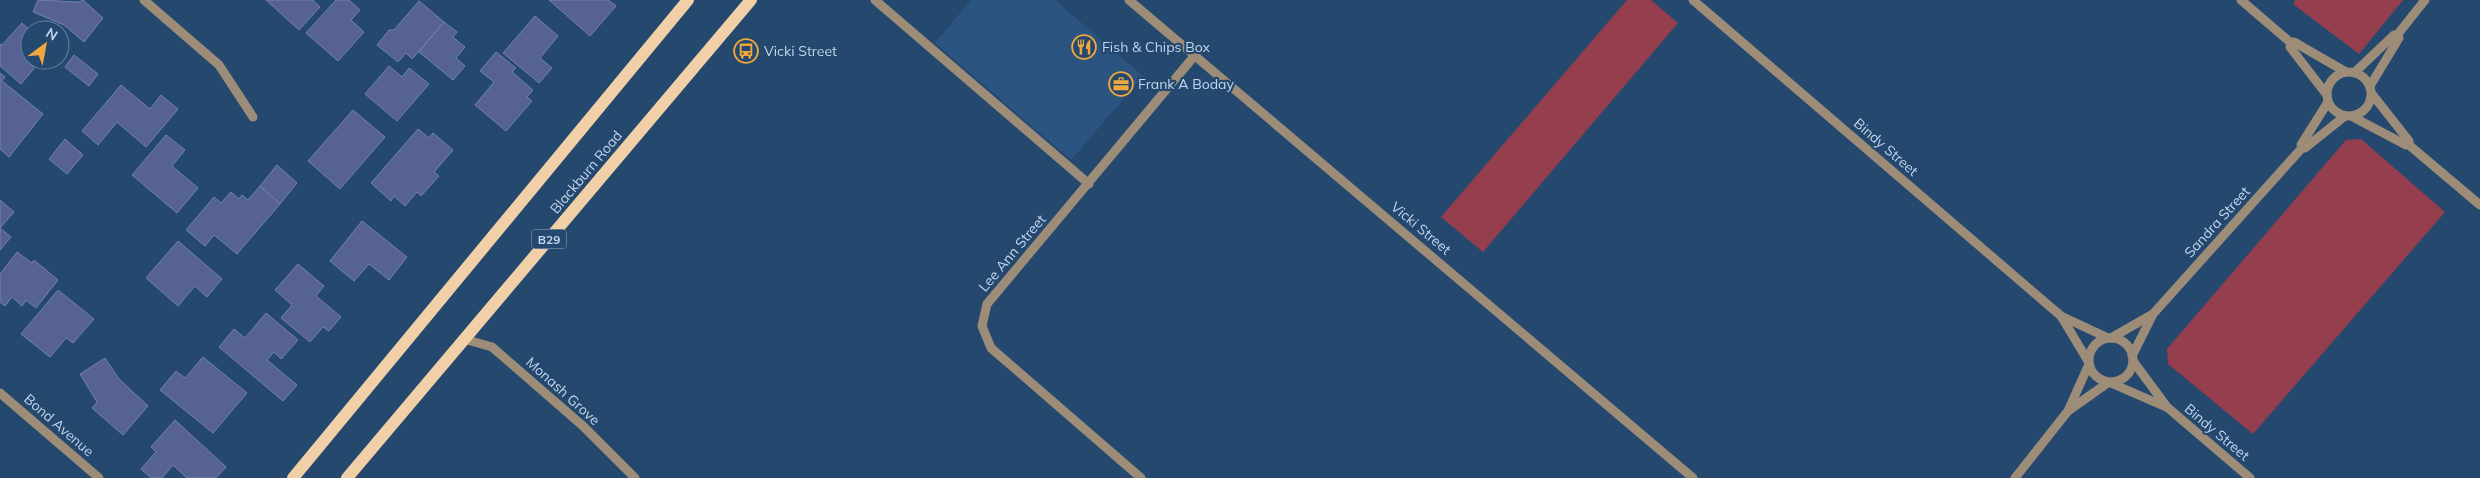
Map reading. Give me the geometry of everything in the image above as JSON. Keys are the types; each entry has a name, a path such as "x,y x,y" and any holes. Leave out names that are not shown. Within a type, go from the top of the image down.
{"main road":[{"path":"293,478 688,0"},
{"name":"Blackburn Road","path":"347,478 750,0"}],"street":[{"path":"144,0 219,65 254,117"},
{"path":"875,0 1089,184"},
{"name":"Vicki Street","path":"1130,0 1196,54 1693,478"},
{"name":"Bindy Street","path":"1693,0 2061,316 2110,338"},
{"path":"2241,0 2291,42 2350,73 2361,75 2409,141 2409,145"},
{"path":"2328,98 2332,80 2350,73 2394,35 2398,34 2425,0"},
{"path":"2349,116 2367,109 2371,90 2399,38 2398,34"},
{"path":"2291,42 2290,47 2338,114 2349,116 2409,145 2480,205"},
{"name":"Lee Ann Street","path":"1142,478 991,348 982,326 987,304 1196,54"},
{"name":"Sandra Street","path":"2302,148 2301,145 2328,98"},
{"name":"Sandra Street","path":"2133,358 2154,314 2302,148 2305,148 2349,116"},
{"name":"Sandra Street","path":"2110,338 2154,314"},
{"name":"Bindy Street","path":"2061,316 2089,363"},
{"path":"2015,478 2068,411 2089,363 2093,347 2110,338 2123,342 2128,347 2133,358 2128,375 2122,380 2110,383 2068,411"},
{"name":"Monash Grove","path":"464,339 492,347 583,426 635,478"},
{"name":"Bindy Street","path":"2133,358 2167,407 2250,478"},
{"path":"2089,363 2092,372 2097,378 2110,383"},
{"name":"Bindy Street","path":"2110,383 2167,407"},
{"name":"Bond Avenue","path":"0,393 99,478"}],"shaded area":[{"path":"971,0 1055,0 1143,76 1071,160 935,43"},
{"path":"1627,0 1651,0 1678,23 1483,252 1441,217"},
{"path":"2295,0 2403,0 2359,54 2293,4"},
{"path":"2361,139 2445,212 2253,434 2168,364 2167,349 2346,140"}],"building":[{"path":"38,0 79,2 83,0 103,18 84,42 70,30 70,20 52,20 33,12"},
{"path":"266,0 313,0 320,7 299,30"},
{"path":"336,0 349,0 360,10 351,20 364,32 338,61 306,33"},
{"path":"549,0 608,0 616,6 590,36"},
{"path":"419,1 444,22 412,59 406,53 398,62 377,45 389,30 394,30"},
{"path":"535,16 558,36 540,58 552,68 539,83 503,53"},
{"path":"444,22 457,32 453,37 465,47 456,58 465,66 453,80 419,52"},
{"path":"20,25 20,70 33,70 21,84 0,66 0,44 2,45"},
{"path":"496,52 516,68 512,72 533,90 527,97 532,101 506,131 475,105 494,82 480,71"},
{"path":"74,55 98,74 89,86 69,70 70,60"},
{"path":"389,66 402,77 409,68 429,84 397,121 365,94"},
{"path":"0,73 5,77 2,81 43,114 9,157 0,149"},
{"path":"121,85 150,109 161,95 178,109 146,147 117,122 98,145 82,131"},
{"path":"353,110 385,137 340,189 308,161"},
{"path":"418,129 429,138 433,133 453,150 434,172 439,176 421,196 417,192 405,206 394,196 391,201 371,183"},
{"path":"166,135 185,150 172,166 198,188 177,213 132,175"},
{"path":"65,139 83,155 67,174 49,159"},
{"path":"277,165 297,183 280,204 260,186"},
{"path":"260,186 280,204 237,254 214,235 205,246 186,230 214,197 221,203 231,192 239,199 242,195 248,200"},
{"path":"0,200 14,212 0,228"},
{"path":"362,221 407,257 389,280 369,264 354,281 330,261"},
{"path":"0,228 11,237 0,250"},
{"path":"178,241 222,279 207,297 195,286 178,306 146,278"},
{"path":"17,252 32,263 34,260 58,280 36,308 26,300 22,306 12,297 5,306 0,302 0,274"},
{"path":"298,264 324,286 316,296 341,317 329,331 323,327 310,342 281,318 292,305 275,290"},
{"path":"58,290 94,319 73,343 66,338 50,357 21,334"},
{"path":"266,313 298,340 281,359 274,352 267,360 297,385 283,401 219,347 234,329 245,338"},
{"path":"203,357 247,393 213,433 160,390 176,371 185,378"},
{"path":"105,358 119,379 148,406 123,435 92,408 97,402 80,374"},
{"path":"175,420 226,467 216,478 187,478 173,465 162,478 151,478 141,469 156,452 151,447"}],"place":[{"name":"Fish & Chips Box","path":"1084,47"},
{"name":"Vicki Street","path":"746,51"},
{"name":"Frank A Boday","path":"1121,84"}]}
